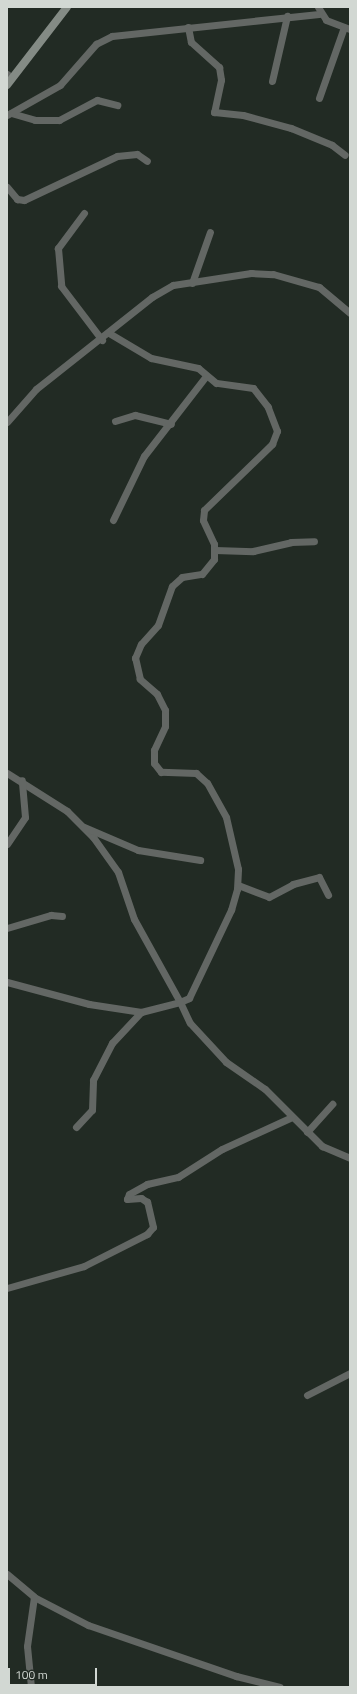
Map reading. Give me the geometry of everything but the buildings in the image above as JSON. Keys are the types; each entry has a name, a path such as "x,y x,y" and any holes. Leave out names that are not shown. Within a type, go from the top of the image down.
{"street":[{"path":"9,79 67,7"},
{"path":"9,114 60,85 101,40 122,33 287,16 319,10 347,28 319,98"},
{"path":"272,81 287,16"},
{"path":"188,27 191,42 219,67 214,112 243,115 291,128 332,145 345,155"},
{"path":"9,114 35,120 58,120 97,100 117,105"},
{"path":"7,187 17,199 24,200 117,156 137,154 147,161"},
{"path":"84,213 58,248 61,286 102,340"},
{"path":"192,283 210,232"},
{"path":"7,422 36,389 102,340 160,291 192,283 251,273 284,275 329,292 350,313"},
{"path":"7,982 89,1004 141,1012 180,1002 192,994 223,930 238,885 232,836 219,802 207,783 196,773 161,772 154,764 154,750 165,726 165,710 157,694 140,679 135,666 138,650 158,625 172,586 182,576 202,574 214,559 215,550 203,520 204,510 272,444 277,431 258,392 245,386 216,383 191,365 143,355 109,333"},
{"path":"112,520 144,456 171,424 206,376"},
{"path":"115,421 135,415 171,424"},
{"path":"215,550 253,551 291,542 314,541"},
{"path":"7,772 22,780 84,827 138,850 200,860"},
{"path":"7,844 25,817 22,780"},
{"path":"84,827 118,872 134,920 180,1002 190,1023 216,1051 265,1089 322,1146 350,1158"},
{"path":"238,885 269,897 301,881 319,877 328,895"},
{"path":"7,928 51,915 62,916"},
{"path":"76,1127 92,1110 93,1080 112,1043 141,1012"},
{"path":"307,1132 332,1104"},
{"path":"7,1288 84,1266 147,1234 153,1228 147,1202 141,1198 127,1199 128,1194 147,1184 178,1177 222,1149 292,1117"},
{"path":"307,1395 350,1373"},
{"path":"7,1574 34,1597 115,1636 246,1679 280,1687"},
{"path":"31,1687 27,1646 34,1597"}]}
